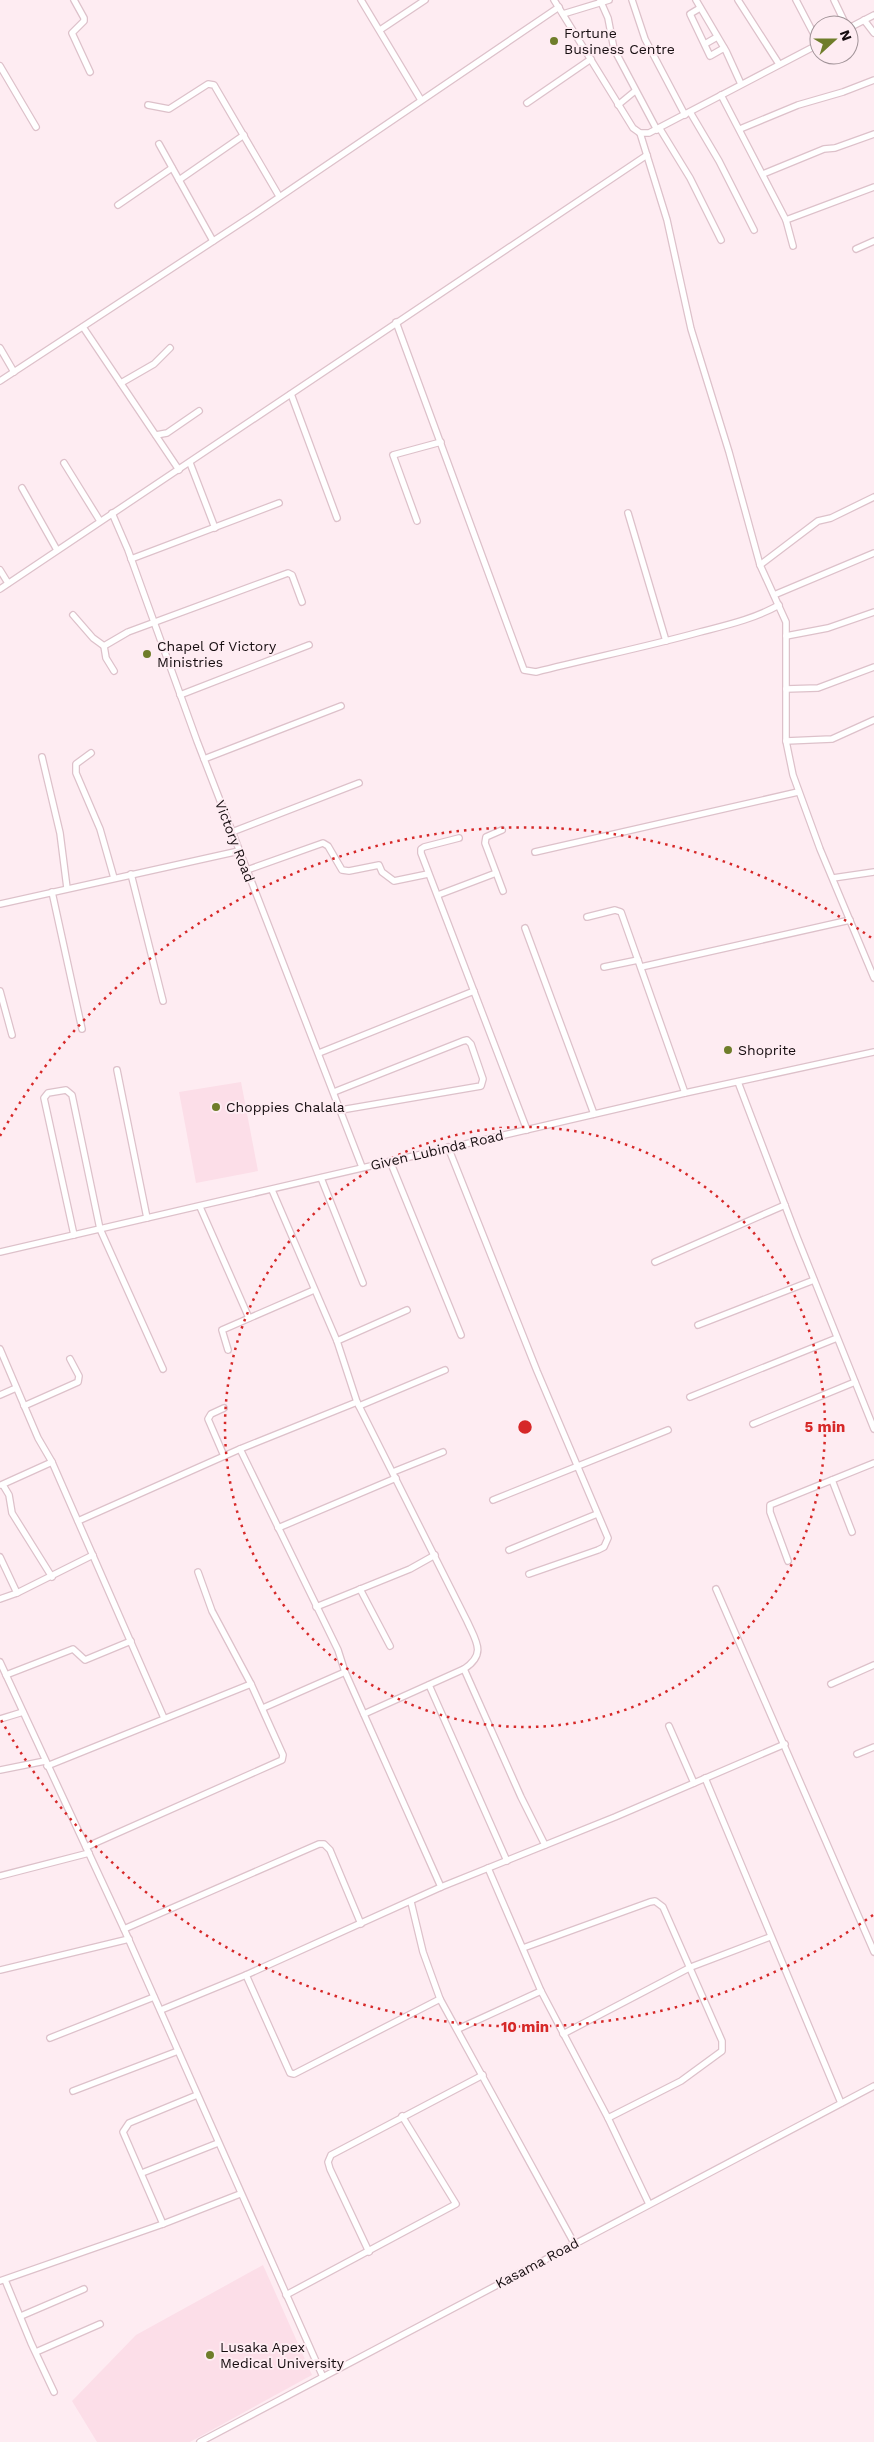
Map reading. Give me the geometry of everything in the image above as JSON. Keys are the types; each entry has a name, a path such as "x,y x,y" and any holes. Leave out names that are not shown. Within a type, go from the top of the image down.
{"street":[{"path":"74,0 84,18 72,33 90,72"},
{"path":"361,0 421,100"},
{"path":"380,30 424,0"},
{"path":"554,0 633,128 640,133 649,134 740,84 819,44 796,0"},
{"path":"563,14 609,0"},
{"path":"632,0 645,39 687,114 719,161 754,230"},
{"path":"696,0 724,48 740,84"},
{"path":"738,0 779,64"},
{"path":"834,0 841,15"},
{"path":"601,1 608,18 614,49 635,91 690,178 722,240"},
{"path":"0,382 213,241 559,7"},
{"path":"700,8 690,14 710,56 724,48"},
{"path":"859,23 874,15"},
{"path":"864,20 874,33"},
{"path":"705,44 717,37"},
{"path":"526,103 591,59"},
{"path":"0,66 36,126"},
{"path":"740,129 798,105 843,92 874,80"},
{"path":"148,105 169,109 211,83 214,85 279,196"},
{"path":"618,104 635,91"},
{"path":"721,95 786,220 793,246"},
{"path":"640,133 667,220 692,329 760,564 786,622 786,741 798,792 874,978"},
{"path":"763,174 824,149 835,148 874,134"},
{"path":"179,180 244,135"},
{"path":"159,144 213,241"},
{"path":"0,589 647,155"},
{"path":"118,205 172,168"},
{"path":"786,220 874,187"},
{"path":"856,249 874,241"},
{"path":"396,322 524,670 536,672 745,621 779,605"},
{"path":"83,327 179,470"},
{"path":"0,348 14,372"},
{"path":"122,383 154,364 170,348"},
{"path":"291,394 337,518"},
{"path":"156,435 167,433 199,411"},
{"path":"417,520 392,455 441,442"},
{"path":"64,463 100,521"},
{"path":"190,463 215,528"},
{"path":"22,488 57,550"},
{"path":"760,564 818,522 832,518 874,497"},
{"path":"131,559 279,504"},
{"name":"Victory Road","path":"112,513 131,559 180,696 239,851 362,1167"},
{"path":"628,514 666,641"},
{"path":"774,595 874,553"},
{"path":"0,570 8,583"},
{"path":"104,646 128,632 288,573 292,574 302,602"},
{"path":"786,636 828,628 873,614"},
{"path":"73,615 93,638 104,646 106,658 114,671"},
{"path":"180,696 309,645"},
{"path":"786,689 818,688 874,667"},
{"path":"204,759 341,706"},
{"path":"786,741 832,739 874,720"},
{"path":"91,753 76,764 76,773 100,829 114,878"},
{"path":"42,757 60,833 67,888"},
{"path":"232,832 359,783"},
{"path":"535,852 798,792"},
{"path":"502,830 486,837 485,840 503,891"},
{"path":"459,838 421,849 428,874 438,895 528,1130"},
{"path":"247,870 323,843 328,846 342,870 349,871 379,865 382,872 394,881 428,874"},
{"path":"0,904 239,851"},
{"path":"833,878 874,872"},
{"path":"438,895 496,873"},
{"path":"131,874 162,1002"},
{"path":"52,892 82,1029"},
{"path":"587,917 615,910 621,912 685,1093"},
{"path":"641,967 850,920"},
{"path":"526,928 594,1114"},
{"path":"604,967 638,960"},
{"path":"0,991 12,1035"},
{"path":"319,1053 474,991"},
{"path":"334,1092 468,1040 483,1079 480,1086 341,1110"},
{"name":"Given Lubinda Road","path":"0,1252 200,1207 448,1147 874,1052"},
{"path":"117,1070 147,1218"},
{"path":"738,1082 874,1429"},
{"path":"74,1235 44,1098 48,1093 68,1090 72,1095 100,1229 163,1369"},
{"path":"448,1147 537,1371 608,1538 604,1547 529,1574"},
{"path":"390,1161 461,1335"},
{"path":"321,1178 363,1283"},
{"path":"272,1190 337,1341 358,1404 435,1555 478,1648 476,1659 464,1669 364,1714"},
{"path":"655,1262 785,1205"},
{"path":"200,1207 249,1318"},
{"path":"698,1326 814,1280"},
{"path":"228,1350 222,1330 314,1290"},
{"path":"337,1341 407,1310"},
{"path":"690,1397 837,1338"},
{"path":"0,1349 38,1438 52,1462 164,1718"},
{"path":"24,1406 78,1382 78,1376 70,1359"},
{"path":"78,1521 240,1448 445,1370"},
{"path":"753,1424 855,1382"},
{"path":"0,1395 16,1388"},
{"path":"224,1408 211,1414 208,1420 224,1456"},
{"path":"493,1500 668,1430"},
{"path":"240,1448 338,1650 345,1672 441,1887"},
{"path":"278,1528 443,1452"},
{"path":"52,1462 2,1485 8,1495 12,1513 52,1577"},
{"path":"788,1561 770,1512 770,1505 874,1462"},
{"path":"832,1480 852,1532"},
{"path":"509,1550 597,1514"},
{"path":"0,1599 52,1577 93,1555"},
{"path":"316,1607 410,1569 435,1555"},
{"path":"0,1557 17,1593"},
{"path":"86,1847 282,1760 283,1754 263,1708 229,1647 212,1611 198,1572"},
{"path":"360,1589 390,1646"},
{"path":"716,1589 874,1952"},
{"path":"6,1675 73,1649 85,1660 131,1641"},
{"path":"1,1665 129,1939 240,2194 323,2377"},
{"path":"831,1684 874,1665"},
{"path":"464,1669 517,1789 545,1845"},
{"path":"263,1708 345,1672"},
{"path":"0,1770 46,1764 251,1684"},
{"path":"429,1685 507,1861"},
{"path":"0,1719 23,1712"},
{"path":"669,1726 694,1783"},
{"path":"160,2010 246,1975 441,1887 785,1744"},
{"path":"857,1754 874,1747"},
{"path":"705,1778 841,2103"},
{"path":"124,1929 255,1870 324,1844 330,1850 361,1924"},
{"path":"0,1876 89,1853"},
{"path":"488,1868 541,1991 608,2118 649,2204"},
{"path":"523,1948 655,1901 663,1907 722,2041 722,2051 681,2081 608,2118"},
{"path":"411,1902 423,1952 440,1999 574,2243"},
{"path":"563,2034 691,1967 770,1937"},
{"path":"0,1970 129,1939"},
{"path":"246,1975 290,2073 294,2074 440,1999"},
{"path":"458,2029 541,1991"},
{"path":"50,2038 154,1997"},
{"path":"73,2091 178,2051"},
{"path":"369,2252 328,2162 331,2155 483,2075"},
{"name":"Kasama Road","path":"200,2442 874,2086"},
{"path":"163,2224 142,2173 123,2136 129,2123 197,2096"},
{"path":"286,2295 456,2204 402,2116"},
{"path":"142,2173 218,2143"},
{"path":"54,2392 21,2316 2,2281 163,2224 240,2194"},
{"path":"21,2316 84,2290"},
{"path":"36,2352 100,2324"}],"shaded area":[{"path":"241,1082 258,1171 196,1183 179,1092"},
{"name":"Lusaka Apex Medical University","path":"263,2265 312,2375 190,2442 97,2442 72,2401 136,2335"}],"place":[{"name":"Fortune Business Centre","path":"554,41"},
{"name":"Chapel Of Victory Ministries","path":"147,654"},
{"name":"Shoprite","path":"728,1050"},
{"name":"Choppies Chalala","path":"216,1107"},
{"name":"Lusaka Apex Medical University","path":"210,2355"}]}
